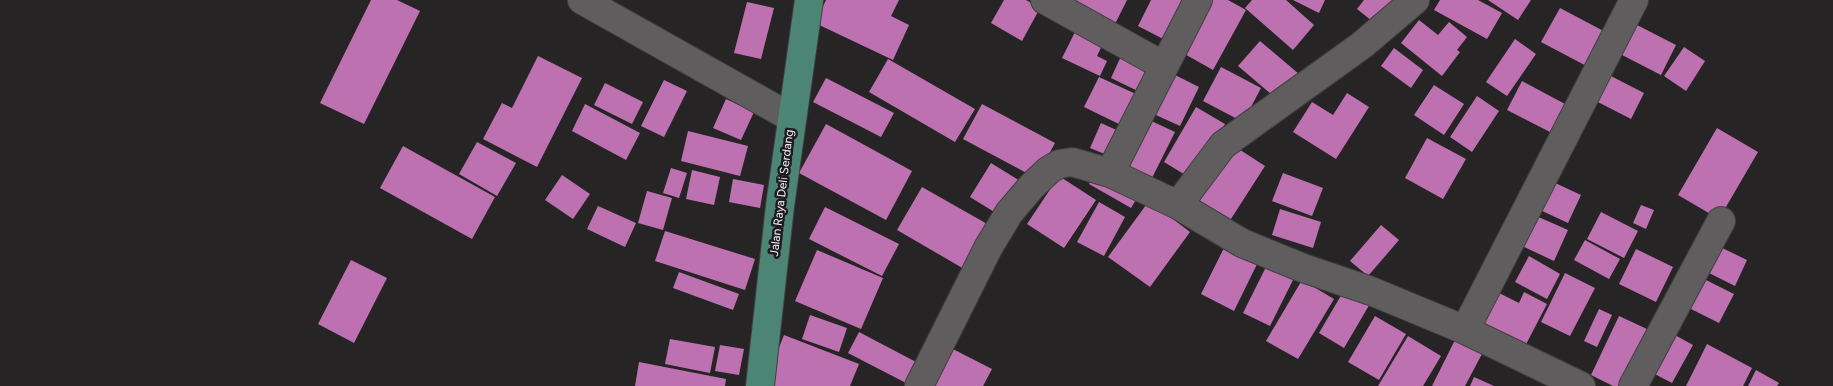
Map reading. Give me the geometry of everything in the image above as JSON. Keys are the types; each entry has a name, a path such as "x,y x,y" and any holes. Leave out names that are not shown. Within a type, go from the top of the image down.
{"main road":[{"name":"Jalan Raya Deli Serdang","path":"760,386 792,118 809,0"}],"street":[{"path":"582,0 792,118"},
{"path":"1045,0 1164,66"},
{"path":"1110,173 1198,0"},
{"path":"1178,205 1223,145 1362,45 1415,0"},
{"path":"1465,330 1634,0"},
{"path":"919,386 988,248 1009,213 1032,186 1049,170 1060,164 1072,162 1110,173 1178,205 1242,243 1303,268 1371,291 1465,330 1581,386"},
{"path":"1633,386 1722,222"}],"building":[{"path":"371,0 397,0 420,11 364,124 320,103"},
{"path":"826,0 899,0 891,16 909,25 893,60 815,23"},
{"path":"1004,0 1026,0 1040,8 1022,41 991,23"},
{"path":"1074,0 1127,0 1113,28 1071,7"},
{"path":"1151,0 1186,0 1171,43 1138,26"},
{"path":"1210,0 1228,0 1246,10 1213,70 1181,52"},
{"path":"1252,0 1286,0 1314,25 1293,50 1245,8"},
{"path":"1293,0 1325,0 1319,13"},
{"path":"1364,0 1398,0 1377,25 1357,9"},
{"path":"1440,0 1478,0 1502,13 1487,39 1434,10"},
{"path":"1488,0 1531,0 1518,20"},
{"path":"747,2 774,8 761,59 734,53"},
{"path":"1560,8 1613,36 1594,70 1541,42"},
{"path":"1419,20 1438,35 1449,22 1467,37 1457,50 1460,52 1442,76 1401,43"},
{"path":"1080,22 1107,35 1097,56 1107,61 1100,76 1062,58"},
{"path":"1637,25 1676,45 1661,75 1622,55"},
{"path":"1515,39 1536,54 1507,96 1486,82"},
{"path":"1260,41 1299,74 1278,100 1238,66"},
{"path":"1684,47 1705,61 1686,91 1664,76"},
{"path":"1394,48 1423,70 1411,88 1381,66"},
{"path":"1122,54 1156,69 1144,94 1111,78"},
{"path":"538,56 582,78 537,167 483,139 502,103 512,108"},
{"path":"888,59 975,109 955,142 869,92"},
{"path":"1221,67 1261,88 1243,122 1203,101"},
{"path":"1165,70 1199,87 1180,126 1145,110"},
{"path":"1605,73 1644,93 1631,119 1592,99"},
{"path":"1099,77 1138,95 1123,126 1084,107"},
{"path":"826,78 894,113 881,137 813,102"},
{"path":"664,80 687,91 664,137 641,126"},
{"path":"1522,81 1565,104 1550,132 1507,110"},
{"path":"605,83 643,102 632,124 594,105"},
{"path":"1434,85 1464,104 1444,135 1414,115"},
{"path":"1347,93 1369,107 1336,159 1293,132 1312,102 1333,115"},
{"path":"1477,96 1499,111 1472,152 1450,137"},
{"path":"726,99 754,112 741,140 713,128"},
{"path":"585,104 640,133 626,160 572,131"},
{"path":"982,104 1055,143 1036,178 963,139"},
{"path":"1196,107 1225,124 1192,179 1164,162"},
{"path":"1145,118 1175,132 1152,178 1123,163"},
{"path":"1101,123 1123,133 1112,157 1090,148"},
{"path":"826,124 912,171 886,220 799,173"},
{"path":"1717,128 1758,152 1719,219 1678,195"},
{"path":"688,131 748,146 740,176 681,161"},
{"path":"1427,138 1466,159 1443,199 1405,178"},
{"path":"477,142 516,163 497,196 459,174"},
{"path":"1231,144 1265,166 1229,222 1196,201"},
{"path":"403,146 495,197 472,239 380,188"},
{"path":"991,163 1025,184 1004,218 970,197"},
{"path":"671,168 687,173 679,198 663,193"},
{"path":"692,170 720,177 714,205 686,199"},
{"path":"1095,173 1137,198 1131,208 1089,184"},
{"path":"1283,173 1323,188 1312,216 1272,201"},
{"path":"562,175 590,194 573,219 545,200"},
{"path":"1059,176 1096,200 1064,248 1027,224"},
{"path":"733,179 764,185 760,208 729,202"},
{"path":"1551,181 1581,195 1568,223 1538,209"},
{"path":"922,187 996,229 971,273 897,230"},
{"path":"647,191 672,198 663,230 638,223"},
{"path":"1149,201 1190,232 1150,287 1108,257"},
{"path":"1099,202 1125,217 1104,256 1077,242"},
{"path":"1641,205 1654,210 1646,229 1633,223"},
{"path":"598,206 636,223 625,247 587,229"},
{"path":"825,207 899,244 882,276 809,239"},
{"path":"1280,209 1321,222 1313,248 1272,235"},
{"path":"1601,212 1638,231 1624,258 1587,239"},
{"path":"1534,215 1568,230 1554,261 1520,245"},
{"path":"1381,225 1399,240 1368,276 1350,261"},
{"path":"665,231 755,259 745,290 655,261"},
{"path":"1228,240 1261,256 1234,311 1201,294"},
{"path":"1585,240 1620,259 1609,279 1574,260"},
{"path":"1714,244 1747,260 1735,286 1701,269"},
{"path":"1636,249 1673,267 1656,302 1619,284"},
{"path":"817,250 883,278 861,329 795,301"},
{"path":"1529,256 1560,274 1547,299 1515,282"},
{"path":"351,260 387,278 354,343 318,324"},
{"path":"1268,263 1295,276 1270,326 1243,313"},
{"path":"679,272 739,294 733,310 673,288"},
{"path":"1565,273 1595,288 1570,336 1541,322"},
{"path":"1696,275 1734,294 1719,323 1681,304"},
{"path":"1302,280 1334,299 1298,359 1266,341"},
{"path":"1346,287 1371,302 1344,348 1319,333"},
{"path":"1524,292 1547,304 1522,352 1480,330 1499,293 1519,303"},
{"path":"1599,309 1612,315 1597,347 1584,341"},
{"path":"810,315 847,328 839,352 802,339"},
{"path":"1375,316 1406,334 1379,380 1348,362"},
{"path":"1619,316 1649,330 1621,386 1613,386 1591,375"},
{"path":"1664,329 1693,345 1672,383 1643,368"},
{"path":"859,332 916,362 906,383 848,353"},
{"path":"784,335 859,364 850,386 772,386 765,383"},
{"path":"1408,336 1441,356 1423,386 1378,386"},
{"path":"1456,338 1483,352 1465,386 1432,386"},
{"path":"670,339 715,347 710,373 665,364"},
{"path":"943,344 992,369 983,386 921,386"},
{"path":"1707,344 1752,368 1743,386 1686,386"},
{"path":"720,345 744,349 739,375 715,371"},
{"path":"639,362 726,379 725,386 635,386"},
{"path":"1756,370 1779,383 1777,386 1748,386"},
{"path":"1474,377 1494,386 1470,386"}]}
